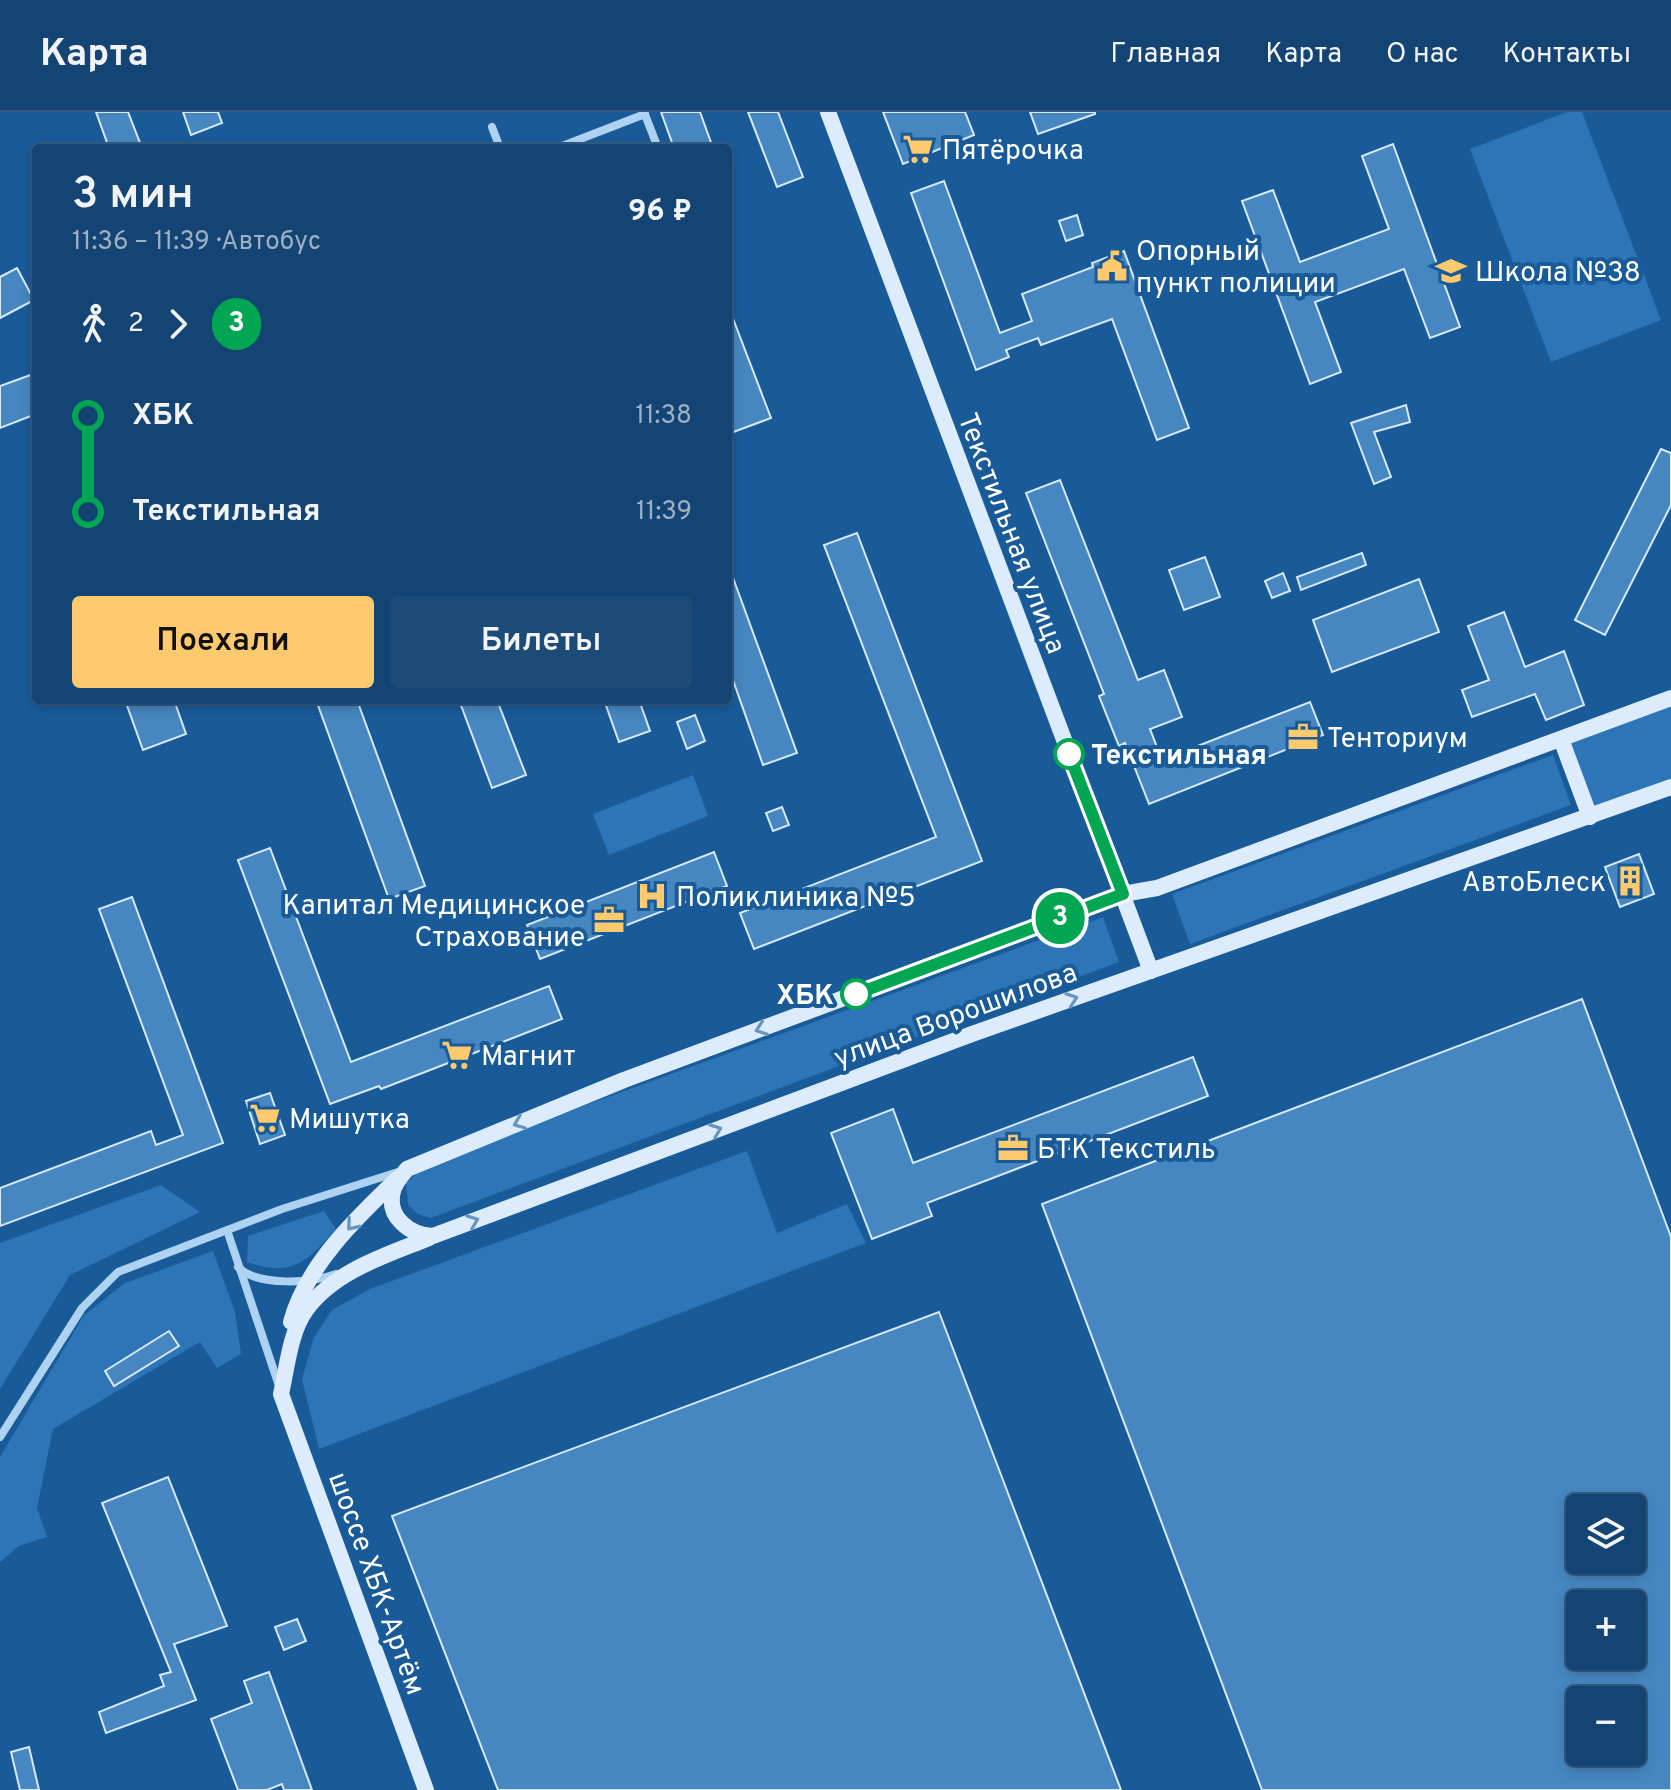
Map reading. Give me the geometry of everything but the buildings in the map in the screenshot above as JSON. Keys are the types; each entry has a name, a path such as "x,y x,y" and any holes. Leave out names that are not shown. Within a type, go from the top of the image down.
{"main road":[{"name":"Текстильная улица","path":"828,112 1151,971"},
{"name":"улица Ворошилова","path":"407,1169 624,1080 1123,894 1157,888 1671,698"},
{"path":"1561,739 1590,817"},
{"name":"улица Ворошилова","path":"433,1236 972,1034 1671,787"},
{"path":"407,1169 393,1189 392,1205 399,1221 418,1235 433,1236"},
{"name":"шоссе ХБК-Артём","path":"407,1169 367,1207 311,1279 295,1307 288,1334 281,1394 426,1790"},
{"path":"281,1394 291,1348 305,1312 327,1288 376,1259 433,1236"}],"street":[{"path":"567,144 645,113 657,144"},
{"path":"492,127 498,144"},
{"name":"улица Ворошилова","path":"0,1437 82,1308 118,1272 314,1198 407,1169"},
{"path":"227,1230 281,1394"},
{"path":"238,1266 261,1280 311,1279 323,1278 376,1259"}],"shaded area":[{"path":"1567,112 1582,112 1661,320 1551,362 1470,149"},
{"path":"1671,698 1671,787 1590,817 1561,739"},
{"path":"1553,755 1571,805 1190,944 1172,894"},
{"path":"693,775 708,816 609,855 593,814"},
{"path":"1103,917 1119,962 431,1218 418,1214 408,1205 406,1183 429,1162"},
{"path":"747,1151 777,1233 847,1204 866,1243 319,1449 302,1379 314,1337 332,1310 370,1289"},
{"path":"161,1185 200,1212 70,1275 0,1389 0,1243"},
{"path":"324,1211 336,1229 317,1250 298,1264 276,1268 247,1262 248,1236"},
{"path":"213,1251 235,1312 241,1354 217,1368 200,1342 53,1429 37,1508 47,1537 19,1546 0,1562 0,1457 84,1315 125,1283"}],"bus line":[{"name":"3","path":"856,994 1123,894 1069,754"}],"place":[{"name":"Пятёрочка","path":"918,149"},
{"name":"Опорный пункт полиции","path":"1112,266"},
{"name":"Школа №38","path":"1451,271"},
{"name":"Тенториум","path":"1303,737"},
{"name":"Текстильная","path":"1069,754"},
{"name":"АвтоБлеск","path":"1630,881"},
{"name":"Поликлиника №5","path":"652,896"},
{"name":"Капитал Медицинское Страхование","path":"609,920"},
{"name":"ХБК","path":"856,994"},
{"name":"Магнит","path":"457,1055"},
{"name":"Мишутка","path":"265,1118"},
{"name":"БТК Текстиль","path":"1013,1148"}]}
